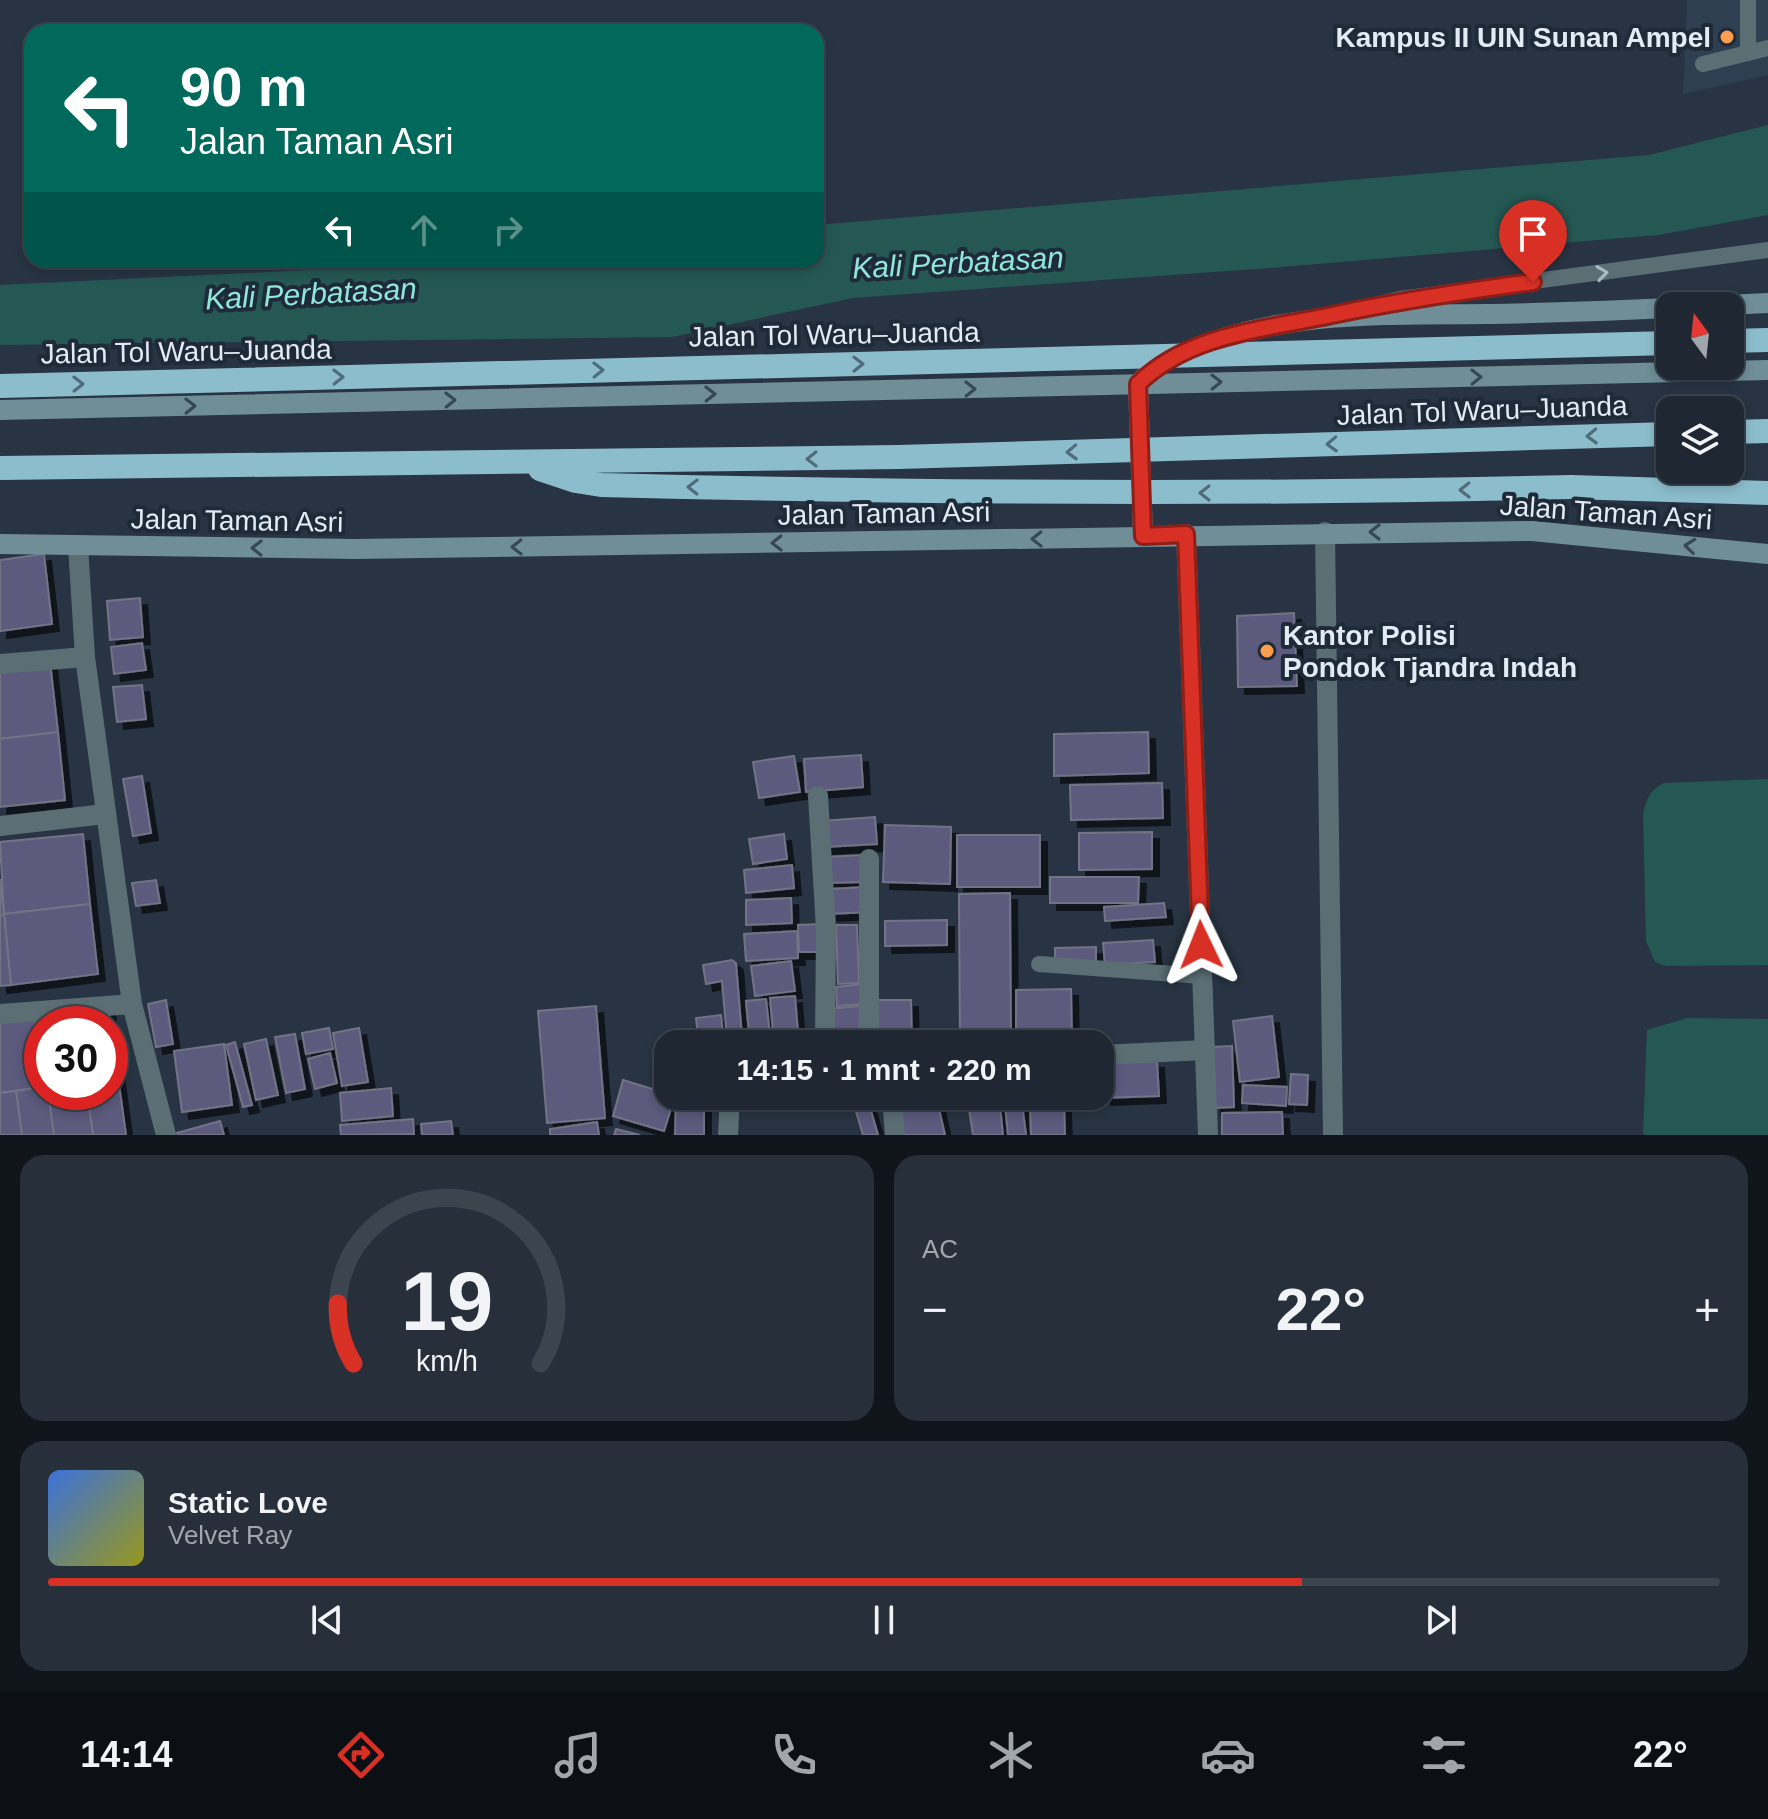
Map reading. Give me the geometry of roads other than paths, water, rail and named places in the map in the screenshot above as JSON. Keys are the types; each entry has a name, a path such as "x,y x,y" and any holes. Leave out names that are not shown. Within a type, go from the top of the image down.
{"highway":[{"path":"1744,341 1768,340"},
{"name":"Jalan Tol Waru–Juanda","path":"0,386 1656,343"},
{"path":"1744,432 1768,431"},
{"name":"Jalan Tol Waru–Juanda","path":"0,468 930,457 1656,434"},
{"path":"525,463 576,481 601,485 857,491 1305,493 1571,487 1768,493"}],"main road":[{"path":"1744,304 1768,303"},
{"path":"1143,536 1138,384 1157,364 1220,338 1332,315 1547,314 1656,309"},
{"path":"0,410 1768,370"},
{"name":"Jalan Taman Asri","path":"0,544 355,549 1325,532 1566,532 1768,554"}],"street":[{"path":"1325,532 1333,1135"},
{"path":"1186,534 1208,1135"},
{"path":"78,546 85,657 132,1004 166,1135"},
{"path":"0,664 85,657"},
{"path":"818,796 826,929 825,1030"},
{"path":"0,826 105,814"},
{"path":"869,859 869,1030"},
{"path":"0,1014 132,1004"},
{"path":"1114,1054 1205,1050"},
{"path":"728,1135 729,1110"},
{"path":"893,1110 895,1135"}],"lane":[{"path":"1748,0 1748,53"},
{"path":"1703,64 1768,48"},
{"path":"1332,315 1400,299 1768,250"},
{"path":"1039,964 1202,976"}],"water":[{"name":"Kali Perbatasan","path":"1768,125 1768,215 1658,235 1269,268 853,298 672,337 0,345 0,285 350,268 824,268 824,224 1649,155"},
{"path":"1768,779 1768,965 1666,966 1655,962 1646,941 1643,816 1649,796 1664,783"},
{"path":"1687,1018 1768,1019 1768,1135 1643,1135 1647,1030"}],"place":[{"name":"Kampus II UIN Sunan Ampel","path":"1727,37"},
{"name":"Kantor Polisi Pondok Tjandra Indah","path":"1267,651"}]}
